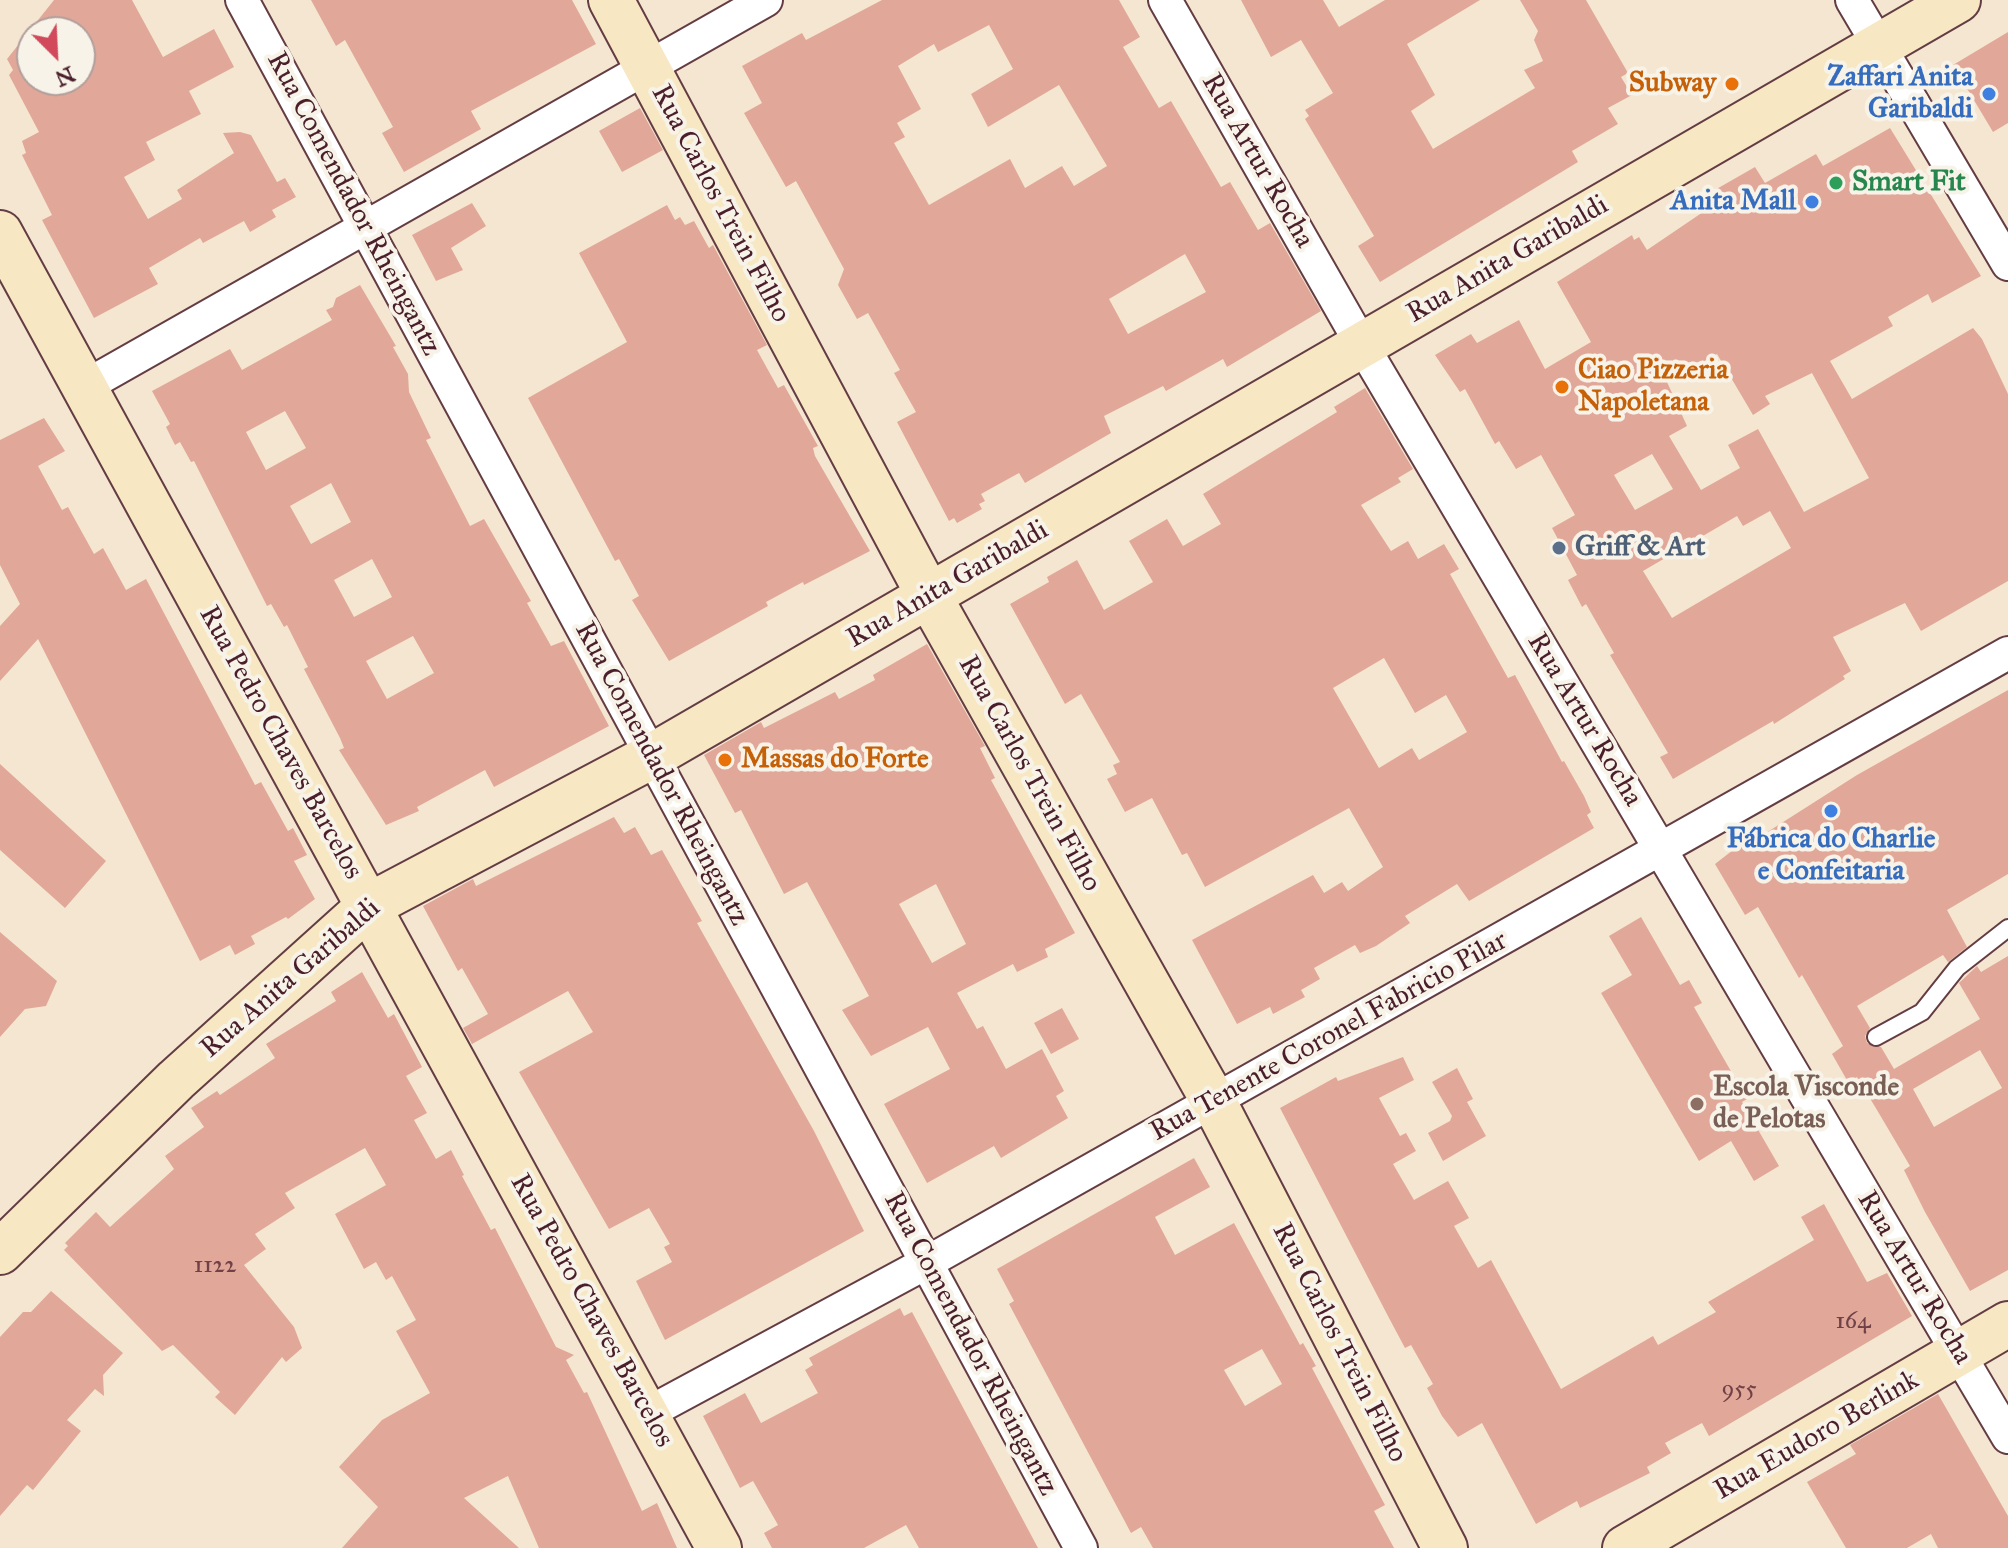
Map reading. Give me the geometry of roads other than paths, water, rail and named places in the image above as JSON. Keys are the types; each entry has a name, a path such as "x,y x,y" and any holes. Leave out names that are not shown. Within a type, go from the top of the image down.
{"street":[{"name":"Rua Comendador Rheingantz","path":"242,0 1081,1548"},
{"name":"Rua Carlos Trein Filho","path":"611,0 929,596 1214,1102 1445,1548"},
{"path":"82,388 766,0"},
{"name":"Rua Artur Rocha","path":"1165,0 1362,345 2008,1437"},
{"path":"1852,0 2008,264"},
{"name":"Rua Anita Garibaldi","path":"0,1252 176,1080 370,905 652,756 1958,0"},
{"name":"Rua Pedro Chaves Barcelos","path":"0,233 82,388 370,905 719,1548"},
{"name":"Rua Tenente Coronel Fabricio Pilar","path":"646,1414 926,1263 2008,653"},
{"name":"Rua Eudoro Berlink","path":"1625,1548 2008,1324"}],"lane":[{"path":"1876,1037 1922,1012 1957,968 2008,928"}],"place":[{"name":"Subway","path":"1732,84"},
{"name":"Zaffari Anita Garibaldi","path":"1989,94"},
{"name":"Smart Fit","path":"1836,183"},
{"name":"Anita Mall","path":"1812,202"},
{"name":"Ciao Pizzeria Napoletana","path":"1562,387"},
{"name":"Griff & Art","path":"1559,548"},
{"name":"Massas do Forte","path":"725,760"},
{"name":"Fábrica do Charlie e Confeitaria","path":"1831,811"},
{"name":"Escola Visconde de Pelotas","path":"1697,1104"}]}
